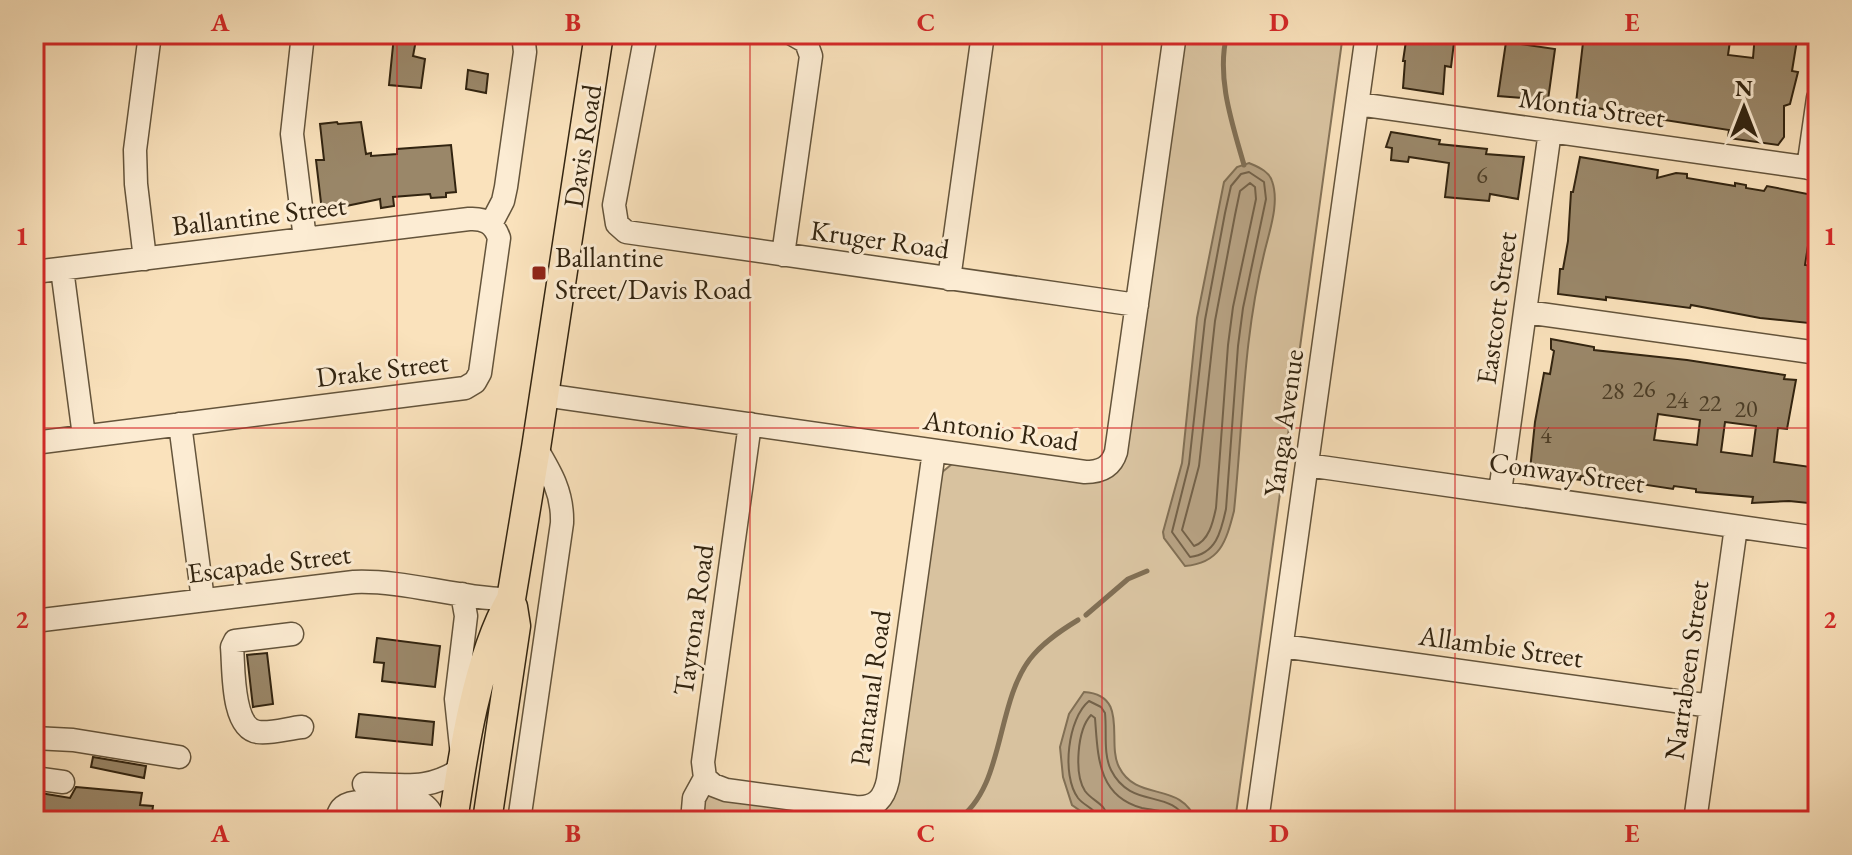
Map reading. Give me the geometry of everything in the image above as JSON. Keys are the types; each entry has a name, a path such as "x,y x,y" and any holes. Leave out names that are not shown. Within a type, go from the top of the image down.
{"main road":[{"name":"Davis Road","path":"453,821 470,720 497,629 511,599 599,34"},
{"name":"Davis Road","path":"487,821 516,626 511,599"}],"street":[{"path":"145,259 135,150 150,34"},
{"path":"303,34 292,134 305,239"},
{"name":"Drake Street","path":"34,443 452,391 470,386 480,373 498,243 498,233 491,224 503,201 506,187 525,52 523,34"},
{"name":"Kruger Road","path":"646,34 615,199 617,224 626,232 1137,305"},
{"path":"783,255 811,56 806,42 792,34"},
{"path":"949,279 983,34"},
{"name":"Antonio Road","path":"544,395 1085,472 1101,471 1111,463 1116,452 1175,34"},
{"name":"Yanga Avenue","path":"1257,821 1367,34"},
{"path":"1813,168 1818,98"},
{"name":"Montia Street","path":"1358,104 1813,168"},
{"name":"Eastcott Street","path":"1500,492 1550,131"},
{"name":"Ballantine Street","path":"34,272 469,219 480,219 491,224"},
{"path":"62,269 84,436"},
{"path":"1526,312 1818,353"},
{"path":"180,424 203,600"},
{"name":"Tayrona Road","path":"692,821 694,798 705,778 703,762 750,424"},
{"path":"519,821 563,508 558,486 536,448"},
{"name":"Pantanal Road","path":"705,778 726,790 855,807 870,806 882,798 888,780 934,451"},
{"name":"Conway Street","path":"1307,465 1818,538"},
{"name":"Narrabeen Street","path":"1695,821 1736,527"},
{"name":"Escapade Street","path":"34,621 373,581 511,599"},
{"path":"434,821 426,806 413,799 381,792 364,784 424,786 447,778 462,762 456,699 466,616 462,594"},
{"path":"292,634 235,641 232,647 239,716 245,726 258,732 302,727"},
{"name":"Allambie Street","path":"1282,646 1711,706"},
{"path":"34,738 73,740 179,757"},
{"path":"34,778 63,782"},
{"path":"341,813 364,802 400,813 406,821"},
{"path":"341,813 395,821"}],"shaded area":[{"path":"1183,34 1343,34 1235,821 699,821 706,794 875,814 941,473 952,464 1105,479"}],"water":[{"path":"1249,163 1268,175 1275,199 1252,318 1234,511 1220,549 1206,560 1185,566 1164,538 1163,532 1182,463 1197,318 1224,182 1237,167"},
{"path":"1084,692 1098,695 1107,701 1112,710 1116,757 1127,778 1137,785 1180,800 1196,821 1095,821 1072,805 1063,777 1060,747 1069,714"}],"building":[{"path":"1407,34 1455,34 1451,67 1445,66 1443,94 1403,88"},
{"path":"1584,34 1731,34 1728,55 1753,58 1755,34 1798,34 1792,71 1798,72 1790,104 1784,106 1784,137 1778,145 1728,138 1729,130 1576,103"},
{"path":"394,36 416,40 413,56 425,59 421,88 389,85"},
{"path":"1506,42 1555,49 1548,100 1498,96"},
{"path":"468,70 488,74 486,93 466,89"},
{"path":"361,122 366,154 371,153 371,156 397,154 397,149 451,145 456,192 446,193 446,197 431,198 430,194 393,197 394,206 381,208 380,199 322,211 316,160 324,160 320,124"},
{"path":"1391,132 1440,140 1439,144 1487,149 1486,154 1524,157 1518,199 1490,194 1489,201 1445,197 1449,163 1409,157 1408,162 1391,160 1392,148 1386,147"},
{"path":"1580,157 1658,170 1657,178 1676,173 1687,174 1687,178 1735,186 1735,183 1746,185 1746,188 1764,191 1767,186 1818,196 1818,235 1810,233 1805,265 1818,267 1818,324 1760,318 1691,305 1690,308 1558,294 1560,269 1563,269 1568,241 1571,192"},
{"path":"1551,339 1594,347 1594,350 1687,360 1785,375 1784,379 1796,380 1787,429 1778,428 1774,462 1818,468 1818,504 1789,501 1752,503 1753,497 1696,492 1696,489 1674,486 1673,489 1627,482 1627,478 1604,475 1603,479 1581,476 1580,480 1533,473 1530,470 1535,422 1544,373 1550,374 1554,351 1551,349","holes":["1658,414 1700,420 1697,445 1654,440","1725,422 1756,426 1752,456 1721,452"]},
{"path":"377,638 440,646 435,687 382,681 384,663 374,662"},
{"path":"267,653 273,704 253,707 247,655"},
{"path":"359,714 434,722 432,745 356,737"},
{"path":"93,757 146,766 144,778 91,767"},
{"path":"76,787 142,793 140,805 153,806 151,821 34,821 34,792 70,798"}],"waterway":[{"path":"1227,34 1224,83 1244,165"},
{"path":"1086,615 1128,579 1147,571"},
{"path":"956,821 972,807 983,789 1011,699 1030,659 1052,638 1078,620"}],"place":[{"name":"Ballantine Street/Davis Road","path":"539,273"}]}
